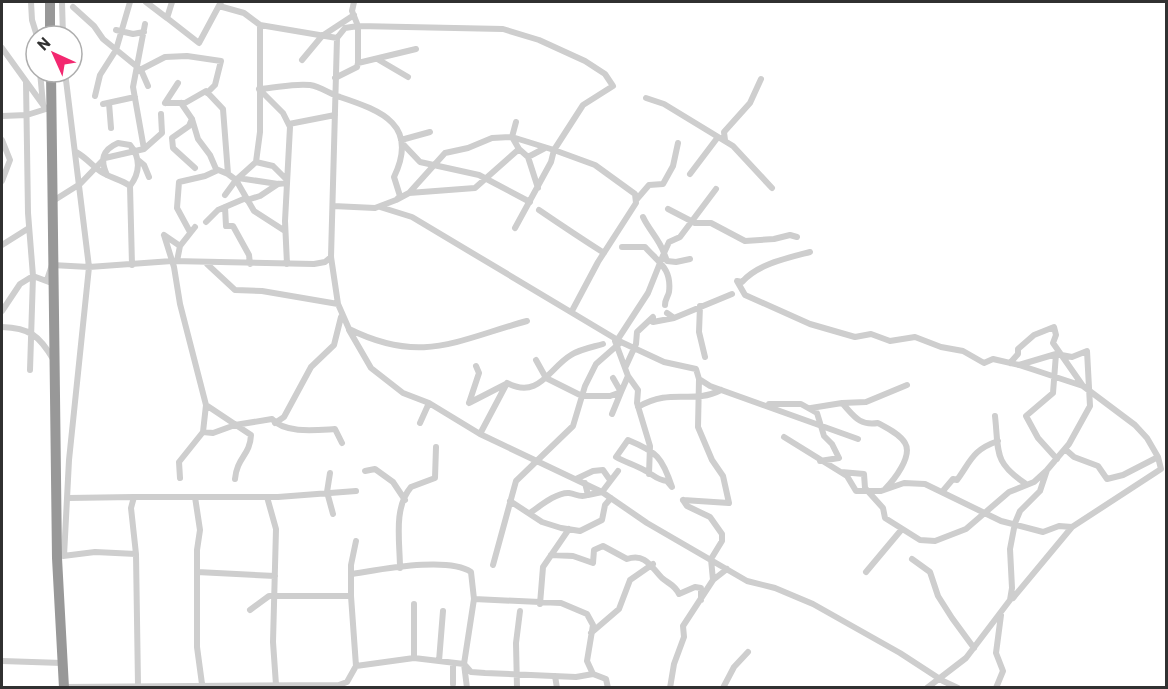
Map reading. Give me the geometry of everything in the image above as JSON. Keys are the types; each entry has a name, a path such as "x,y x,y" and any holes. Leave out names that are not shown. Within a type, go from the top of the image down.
{"highway":[{"path":"50,2 50,24"},
{"path":"50,84 47,107 53,201 54,360 64,687"}],"street":[{"path":"31,2 33,24"},
{"path":"50,17 63,2"},
{"path":"63,2 63,24"},
{"path":"94,96 100,75 116,50 119,30 130,2"},
{"path":"146,2 199,44 220,4 244,13 260,26 337,38"},
{"path":"167,18 172,2"},
{"path":"335,78 357,67 358,63 358,27 354,15 354,2"},
{"path":"73,7 94,26 103,39 138,70 148,86"},
{"path":"302,60 322,36 354,15"},
{"path":"144,149 133,87 145,24"},
{"path":"225,195 237,179 256,162 260,132 260,26"},
{"path":"515,228 538,188 554,150 583,105 613,87 605,74 585,61 539,40 503,29 345,28 337,38 331,257 341,317 366,362 377,374 404,393 429,403 480,434 602,492 647,523 749,582 775,588 813,604 900,653 938,679 958,687"},
{"path":"119,30 133,34 144,32"},
{"path":"2,48 24,79"},
{"path":"358,63 416,49"},
{"path":"138,70 165,57 187,56 221,61 215,85 207,93 181,104 165,103 178,83"},
{"path":"378,59 408,77"},
{"path":"725,141 724,132 750,103 761,80"},
{"path":"26,84 29,228 33,276 30,370"},
{"path":"28,84 47,107"},
{"path":"42,84 47,107"},
{"path":"67,84 89,267 71,441 68,498 60,557 95,552 136,554"},
{"path":"259,89 292,84 312,85 326,89 335,96 369,107 392,121 400,130 401,141 401,162 394,177 400,196 396,200"},
{"path":"259,89 283,113 289,124 291,136 286,181 286,264"},
{"path":"207,93 223,109 228,174"},
{"path":"111,128 106,103 135,97"},
{"path":"646,98 664,104 725,141 745,157 772,188"},
{"path":"181,104 192,120 198,139 218,170 237,179 278,184"},
{"path":"2,117 27,115 47,107"},
{"path":"53,201 80,184 102,160 133,150 144,149 162,134 161,114"},
{"path":"289,124 335,115"},
{"path":"192,120 189,126 172,138 173,148 195,168"},
{"path":"516,122 512,137 519,149 528,157 538,188"},
{"path":"401,141 430,132"},
{"path":"690,174 718,136"},
{"path":"380,207 409,193 433,164 447,152 468,148 492,138 512,137 554,150 604,170 633,192 637,199"},
{"path":"2,140 10,160 2,181"},
{"path":"401,141 420,162 485,178 530,202"},
{"path":"573,309 637,199 649,185 663,184 673,166 678,143"},
{"path":"528,157 545,148"},
{"path":"409,193 472,189 519,149"},
{"path":"133,150 138,160 144,165 149,177"},
{"path":"76,152 107,176 122,180 130,186"},
{"path":"102,160 107,176"},
{"path":"132,265 130,186 137,175 138,160"},
{"path":"256,162 273,165 286,181"},
{"path":"174,261 180,246 193,230 177,208 179,182 205,176 218,170"},
{"path":"237,179 246,199 256,213 285,231"},
{"path":"206,222 218,210 260,196 286,181"},
{"path":"493,565 518,480 573,426 582,396 596,364 617,341 648,293 669,242 680,237 716,189"},
{"path":"225,207 226,226 233,226 249,255 250,264"},
{"path":"333,207 380,207 412,217 617,341 667,363 696,369 700,398 698,427 712,460 723,476 729,503 682,500 687,506 708,516 722,534 721,544 711,559 712,580"},
{"path":"668,209 690,221 711,223 744,241 774,239 790,235 797,237"},
{"path":"539,210 560,222 575,237 604,253"},
{"path":"643,217 650,231 659,240 668,261 676,262 690,258"},
{"path":"2,245 29,228"},
{"path":"180,246 162,233 174,261 180,304 206,405 203,432 179,462 180,478"},
{"path":"622,248 645,247 660,260 668,271 669,294 665,299 665,305"},
{"path":"810,252 776,260 761,270 749,274 742,282 737,281 745,295 810,324 855,337 871,334 891,341 915,337 941,347 963,351 984,363 993,359 1019,365 1086,388"},
{"path":"47,280 52,265 89,267 174,261 207,264 314,264 326,262 331,257"},
{"path":"207,264 235,290 262,291 338,304"},
{"path":"2,310 20,284 33,276 47,280 54,290"},
{"path":"625,367 634,347 637,332 650,319 653,317 654,322 685,316 700,306 732,294"},
{"path":"700,306 699,332 705,357"},
{"path":"667,313 674,318"},
{"path":"275,423 284,417 311,367 334,345 341,317"},
{"path":"349,329 381,343 439,348 527,321"},
{"path":"2,327 21,328 42,340 54,360"},
{"path":"927,687 958,666 1072,527 1161,469 1158,458 1140,430 1086,388 1058,354 1053,343 1056,335 1054,327 1034,335 1018,349 1018,354 1010,363"},
{"path":"600,330 606,353"},
{"path":"617,341 628,376 638,390 638,406 651,450 649,474"},
{"path":"507,383 516,388 543,383 568,356 603,344"},
{"path":"838,472 864,474 867,491 883,508 885,518 920,540 932,542 966,529 1009,492 1034,482 1047,470 1065,449 1090,407 1086,388 1087,351 1072,357 1058,354 1019,365"},
{"path":"1057,459 1038,438 1026,416 1050,398 1056,376 1058,354"},
{"path":"536,360 546,378 582,396 610,396 621,392"},
{"path":"476,366 480,373 469,403 507,383"},
{"path":"612,414 628,376"},
{"path":"613,378 621,392"},
{"path":"699,379 721,390 858,439"},
{"path":"480,434 507,383"},
{"path":"765,404 798,404 811,408 866,402 907,385"},
{"path":"638,406 651,399 664,396 680,395 700,398 721,390"},
{"path":"420,423 429,403"},
{"path":"842,403 856,420 867,425 878,423 905,442 908,451 897,476 881,491"},
{"path":"206,405 251,435 250,448 236,464 235,479"},
{"path":"811,408 818,415 824,436 832,444 839,458 820,461"},
{"path":"994,416 998,456 1003,465 1026,484"},
{"path":"203,432 213,433 235,425 272,419 278,426 311,430 335,429 342,443"},
{"path":"784,437 847,476 856,491 881,491 908,483 926,484 1001,521 1043,532 1059,526 1072,527"},
{"path":"628,440 651,450 662,461 672,487 649,474 616,457 628,440"},
{"path":"56,447 71,441"},
{"path":"942,492 953,479 957,480 961,471 979,449 998,441"},
{"path":"399,492 408,491 421,482 429,483 435,478 436,447"},
{"path":"1065,449 1074,457 1098,466 1107,479 1123,475 1158,458"},
{"path":"364,471 375,469 393,482 405,500"},
{"path":"576,479 593,471 603,470 610,480"},
{"path":"1010,600 1012,588 1010,549 1015,523 1020,511 1040,491 1047,470"},
{"path":"530,513 556,496 569,493 580,498 602,492 618,471"},
{"path":"330,473 327,492 333,514"},
{"path":"585,483 588,495"},
{"path":"68,498 267,497 356,491"},
{"path":"400,568 398,531 408,491"},
{"path":"134,496 131,508 136,554 138,685"},
{"path":"195,497 200,530 197,572 197,647 202,684"},
{"path":"267,497 276,529 274,597 276,685"},
{"path":"510,501 542,522 580,531 602,520 605,505 611,498"},
{"path":"540,604 543,567 569,529"},
{"path":"866,572 902,529"},
{"path":"64,687 202,684 227,686 345,685 356,666 353,655 351,574 356,541"},
{"path":"551,555 573,556 592,563 594,550 603,546 627,559 634,557 653,564 662,578 675,586 679,594 695,587 701,588 701,600"},
{"path":"912,559 930,572 947,611 974,648"},
{"path":"591,633 619,609 630,580 653,564"},
{"path":"351,574 437,565 466,569 471,572 474,599 464,664 467,687"},
{"path":"670,687 674,664 684,637 682,626 712,580 727,569"},
{"path":"197,572 275,576"},
{"path":"250,610 269,596 351,596"},
{"path":"474,599 520,599 540,604 561,603 587,614 593,625 587,661 592,674"},
{"path":"414,604 414,658"},
{"path":"439,661 443,611"},
{"path":"517,687 516,643 520,611"},
{"path":"996,687 1003,671 996,653 1002,611"},
{"path":"723,687 734,667 748,652"},
{"path":"356,666 414,658 464,664 471,672 584,677 592,674 606,679 608,687"},
{"path":"2,661 63,663"},
{"path":"453,664 453,684"},
{"path":"555,676 557,687"}]}
